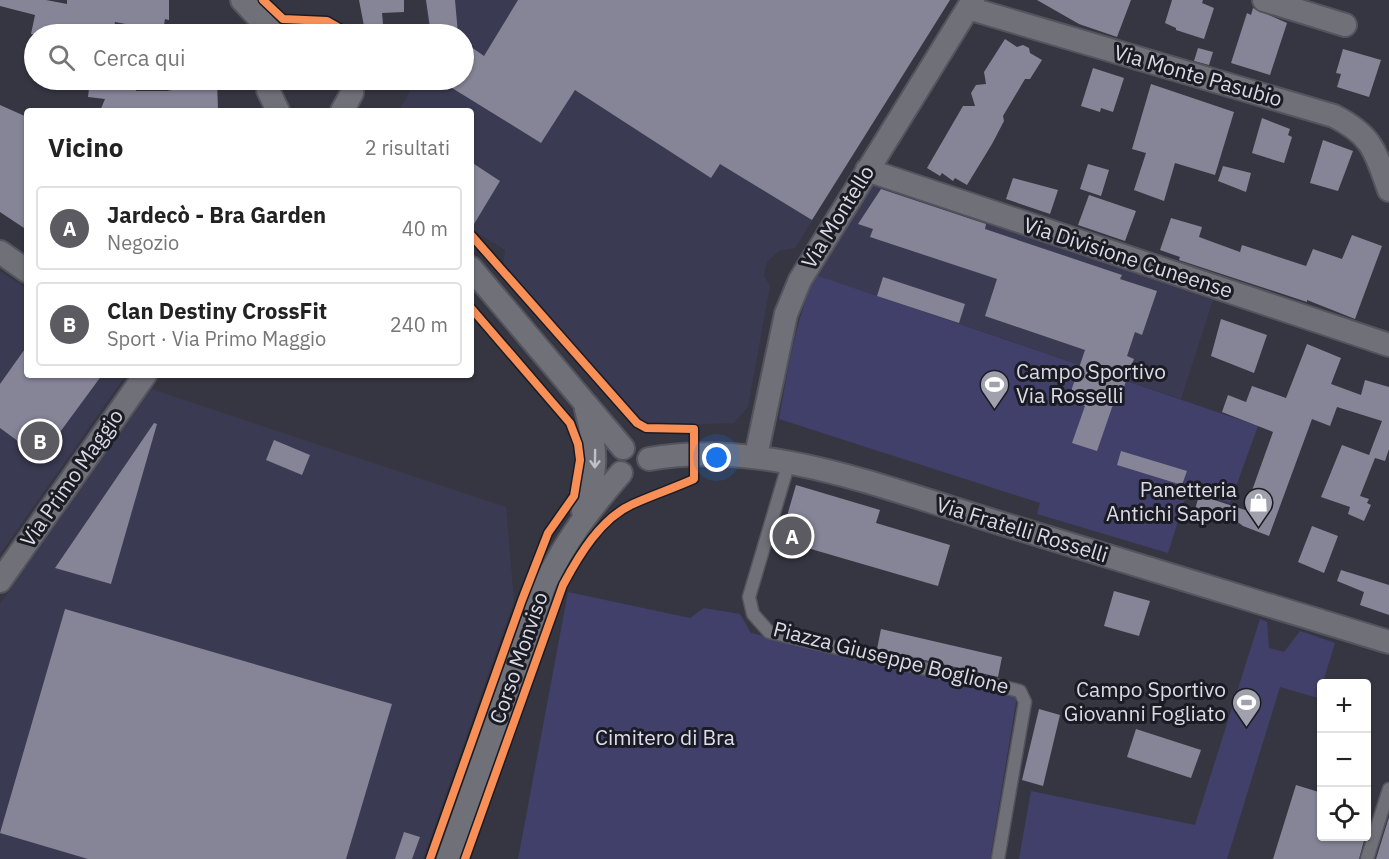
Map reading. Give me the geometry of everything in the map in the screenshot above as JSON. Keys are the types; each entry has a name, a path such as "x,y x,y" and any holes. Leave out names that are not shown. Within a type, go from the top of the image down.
{"street":[{"path":"242,0 265,24"},
{"path":"1264,0 1346,25"},
{"name":"Via Montello","path":"756,456 786,314 800,279 970,4"},
{"name":"Via Monte Pasubio","path":"970,4 1334,116 1355,127 1368,140 1389,190"},
{"path":"270,90 272,103 276,108"},
{"path":"344,108 352,90"},
{"name":"Via Divisione Cuneense","path":"867,170 1389,345"},
{"path":"0,252 24,269"},
{"path":"474,272 623,448"},
{"name":"Via Primo Maggio","path":"0,581 143,378"},
{"path":"580,521 592,488 596,464 595,442 585,402"},
{"path":"640,446 649,459 648,469 640,477 630,478 621,473 617,457 623,448 640,446"},
{"name":"Via Fratelli Rosselli","path":"649,459 677,454 756,456 789,462 1025,530 1389,642"},
{"name":"Corso Monviso","path":"448,859 545,584 561,550 580,521 621,473"}],"lane":[{"name":"Piazza Giuseppe Boglione","path":"789,462 749,597 753,614 769,632 1020,691 1025,702 998,859"},
{"path":"1367,859 1389,789"}],"shaded area":[{"path":"425,0 950,0 795,248 779,251 767,262 764,276 770,286 748,407 734,423 646,426 503,265 505,250 474,231 474,108 401,108 410,90 474,90 474,24 428,24"},
{"path":"873,183 1213,300 1181,399 816,275"},
{"path":"0,271 24,287 24,378 124,378 0,554"},
{"path":"151,389 506,507 514,601 423,859 0,859 0,604"}],"green space":[{"name":"Campo Sportivo Via Rosselli","path":"816,275 1258,426 1230,503 1188,489 1168,553 1037,514 1040,503 779,419 797,327"},
{"name":"Cimitero di Bra","path":"568,592 690,618 704,608 740,614 751,633 1017,696 990,859 518,859"},
{"name":"Campo Sportivo Giovanni Fogliato","path":"1260,619 1267,622 1269,648 1284,652 1300,631 1335,643 1324,679 1317,679 1317,698 1280,687 1227,859 1019,859 1031,791 1195,825"}],"building":[{"path":"0,0 46,0 67,4 67,0 169,0 169,20 165,19 164,24 115,22 115,24 33,24 35,15 0,6"},
{"path":"359,0 404,0 404,12 382,13 383,24 364,24"},
{"path":"426,0 455,0 457,24 430,24"},
{"path":"518,0 950,0 812,220 720,164 711,178 575,90 541,143 455,90 474,90 474,49 484,56"},
{"path":"1037,0 1131,0 1117,37 1079,24"},
{"path":"1172,0 1203,0 1202,3 1214,8 1204,39 1176,30 1165,23"},
{"path":"1253,8 1287,23 1270,75 1231,63 1247,13 1251,15"},
{"path":"1005,39 1017,47 1023,45 1029,48 1030,53 1042,60 1030,79 1025,79 1003,116 1004,121 992,144 967,185 955,178 953,181 942,173 940,176 927,168 963,106 975,106 971,93 976,85 986,84 984,72"},
{"path":"1198,48 1213,52 1209,65 1194,61"},
{"path":"1343,49 1381,60 1369,97 1337,87 1341,74 1336,73"},
{"path":"1093,68 1124,78 1113,112 1101,108 1100,112 1081,106"},
{"path":"1151,84 1234,112 1215,175 1175,163 1164,201 1134,190 1146,153 1132,149"},
{"path":"89,90 217,90 218,108 101,108 105,99 88,97"},
{"path":"0,105 24,116 24,228 0,212"},
{"path":"1262,118 1290,129 1288,135 1292,137 1284,163 1252,153"},
{"path":"1323,140 1353,151 1338,191 1310,183"},
{"path":"474,164 500,181 474,224"},
{"path":"1088,164 1109,170 1101,196 1080,189"},
{"path":"1223,166 1251,173 1246,192 1218,181"},
{"path":"1013,178 1058,190 1050,214 1006,199"},
{"path":"881,189 986,224 985,229 1122,275 1120,279 1157,291 1142,335 1135,332 1127,356 1134,359 1121,395 1117,393 1097,451 1072,443 1085,406 1068,400 1085,350 985,316 997,279 870,237 873,229 858,224"},
{"path":"1089,195 1136,211 1125,241 1078,225"},
{"path":"1171,218 1202,227 1199,237 1240,252 1242,245 1306,266 1313,249 1342,259 1352,235 1382,246 1355,319 1307,300 1307,302 1179,260 1180,257 1160,250"},
{"path":"883,277 965,304 959,323 877,296"},
{"path":"1221,319 1267,335 1254,373 1211,356"},
{"path":"1307,344 1341,358 1331,384 1361,395 1365,380 1389,387 1389,449 1385,461 1375,458 1360,496 1369,499 1367,503 1371,505 1364,521 1348,514 1350,507 1321,497 1342,445 1369,455 1382,421 1337,407 1330,426 1312,419 1269,536 1243,526 1227,514 1225,520 1195,510 1199,495 1245,510 1273,432 1222,412 1228,395 1246,402 1252,386 1286,398"},
{"path":"24,350 24,378 100,378 41,458 0,428 0,384"},
{"path":"154,423 157,424 111,584 55,568"},
{"path":"274,440 310,455 302,475 266,460"},
{"path":"1121,451 1187,471 1182,485 1117,465"},
{"path":"796,485 880,510 876,523 950,545 938,586 780,540"},
{"path":"1312,526 1338,536 1324,573 1298,562"},
{"path":"1341,570 1389,585 1389,615 1360,605 1364,592 1337,581"},
{"path":"1114,591 1150,601 1139,636 1104,626"},
{"path":"65,609 392,704 346,859 88,859 0,833"},
{"path":"881,629 1002,657 998,677 877,649"},
{"path":"1039,709 1060,715 1043,786 1022,780"},
{"path":"1136,729 1201,750 1191,778 1127,757"},
{"path":"1296,785 1317,791 1317,841 1364,841 1359,859 1273,859"},
{"path":"1389,817 1389,859 1376,859"},
{"path":"404,832 420,837 412,859 395,859"}],"cycle path":[{"path":"263,0 283,19 327,21 332,24"},
{"path":"465,859 563,585 576,562 592,538 621,510 694,479 694,429 646,428 637,423 474,238"},
{"path":"430,859 548,533 574,496 580,460 578,444 570,423 474,311"}],"place":[{"name":"Campo Sportivo Via Rosselli","path":"995,410"},
{"name":"Clan Destiny CrossFit","path":"40,441"},
{"name":"Panetteria Antichi Sapori","path":"1258,528"},
{"name":"Jardecò - Bra Garden","path":"792,536"},
{"name":"Campo Sportivo Giovanni Fogliato","path":"1247,728"}]}
